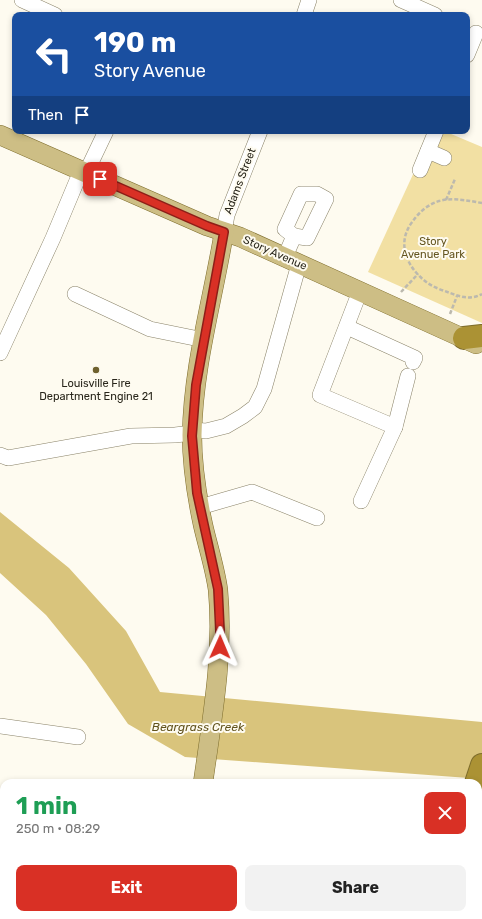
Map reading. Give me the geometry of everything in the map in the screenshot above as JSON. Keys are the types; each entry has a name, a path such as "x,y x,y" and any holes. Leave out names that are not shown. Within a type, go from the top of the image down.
{"highway":[{"path":"477,779 482,765"}],"main road":[{"name":"Story Avenue","path":"0,135 207,226 240,237 360,291 476,340"},
{"path":"204,779 216,684 220,631 218,589 197,493 192,431 196,385 224,232"}],"street":[{"path":"22,0 48,12"},
{"path":"305,12 309,0"},
{"path":"401,0 429,12"},
{"path":"470,46 475,32"},
{"path":"0,353 84,172 104,134"},
{"name":"Adams Street","path":"224,232 227,215 259,134"},
{"path":"420,170 435,134"},
{"path":"428,151 444,158"},
{"path":"0,455 8,458 131,436 175,435 192,431 206,431 226,426 243,416 255,407 264,389 292,261 294,236"},
{"path":"360,291 320,395 395,428"},
{"path":"76,294 150,329 204,340"},
{"path":"347,327 415,358 395,428 361,501"},
{"path":"200,507 252,492 317,518"},
{"path":"0,726 78,737"}],"path":[{"path":"446,200 455,179"},
{"path":"482,203 446,200 427,207 408,227 404,240 405,254 412,267 426,282 440,290 457,296 475,298 482,294"},
{"path":"401,292 418,274"},
{"path":"450,315 457,296"}],"green space":[{"name":"Story Avenue Park","path":"432,134 451,134 482,147 482,323 368,272"}],"water":[{"name":"Beargrass Creek","path":"0,512 69,568 126,631 160,692 482,722 482,779 185,757 128,724 86,664 46,615 0,573"}],"place":[{"name":"Louisville Fire Department Engine 21","path":"96,370"}],"route":[{"path":"100,179 224,232 196,385 192,436 197,493 218,589 220,647"}]}
